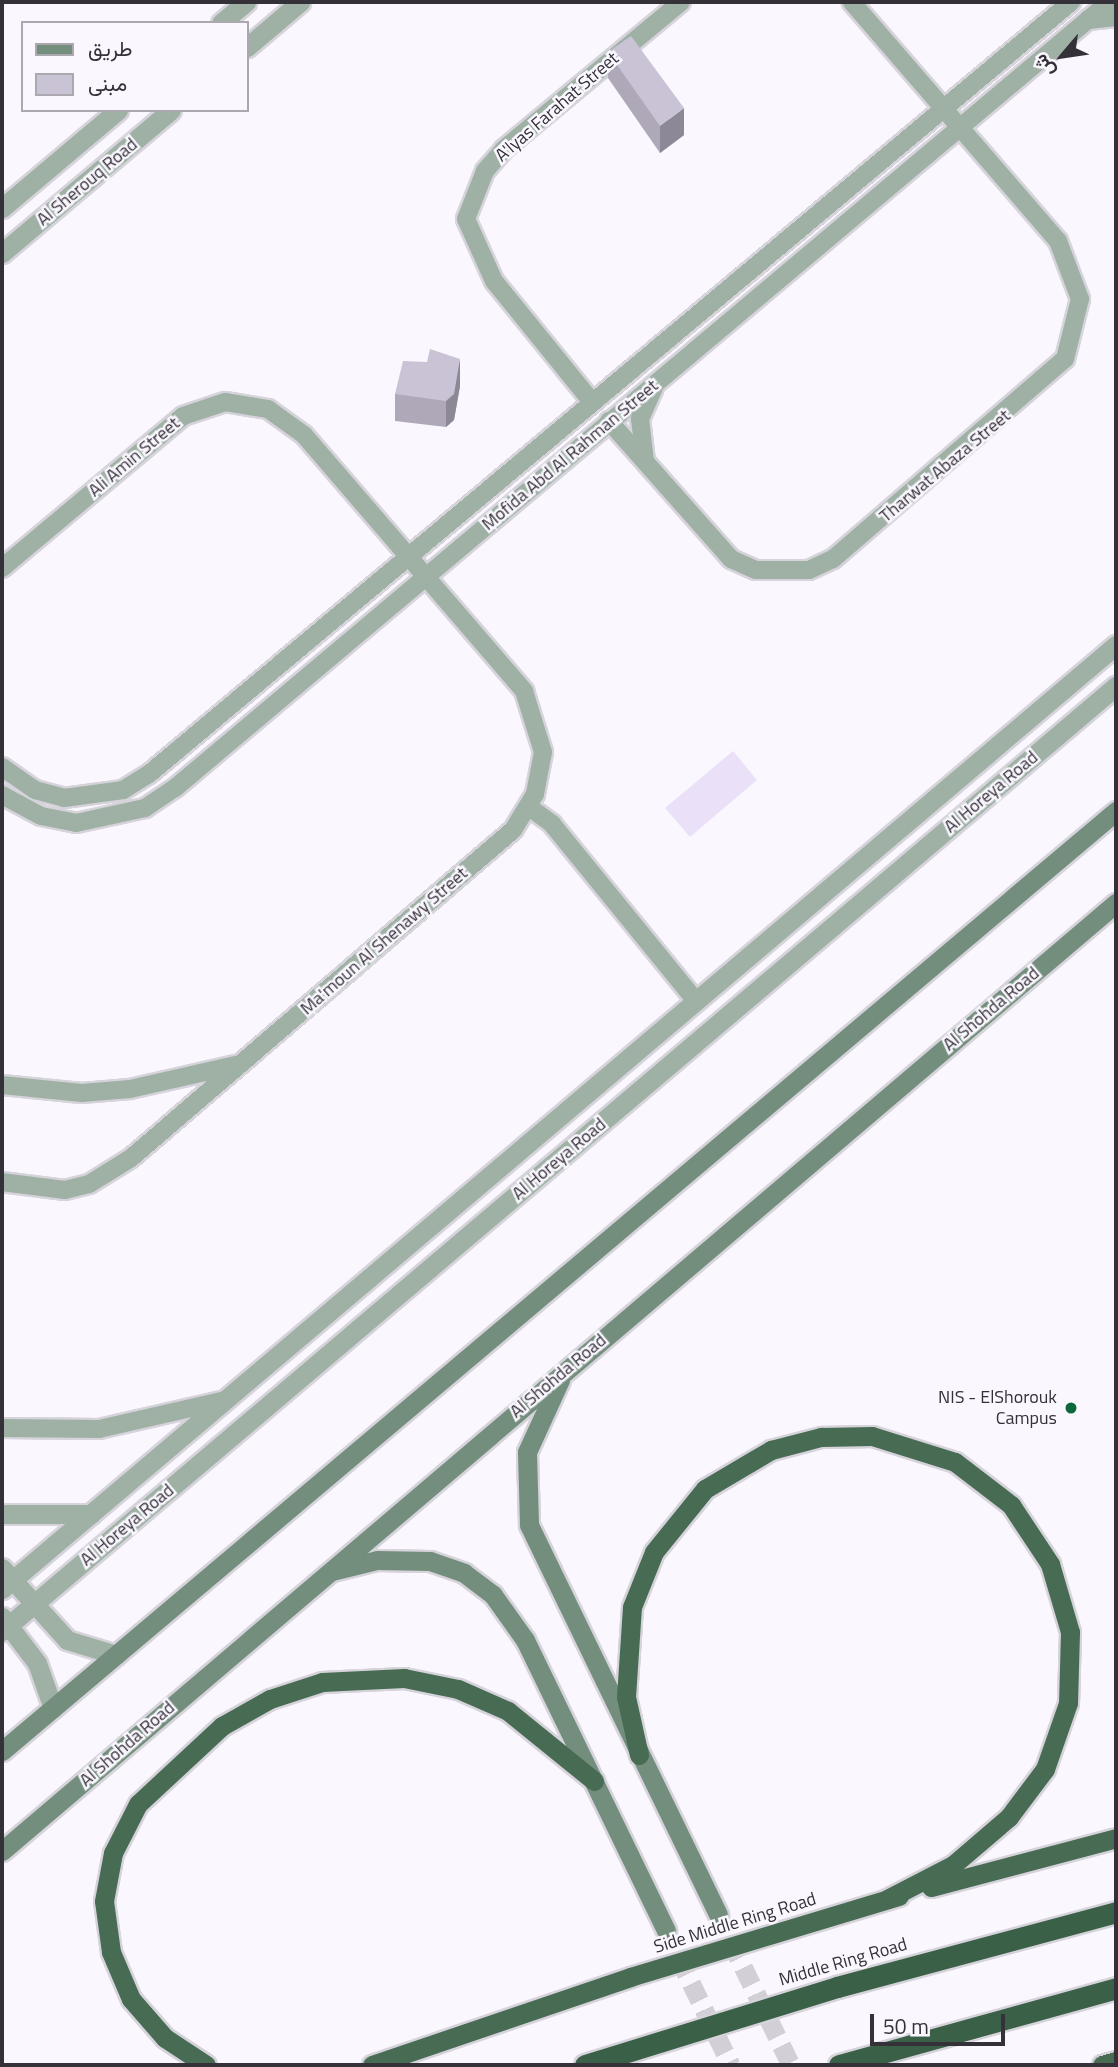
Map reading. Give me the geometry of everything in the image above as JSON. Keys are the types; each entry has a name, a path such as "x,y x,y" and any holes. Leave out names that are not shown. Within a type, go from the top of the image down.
{"highway":[{"path":"639,1755 625,1677 632,1607 654,1552 705,1489 771,1450 821,1437 872,1436 955,1462 1011,1505 1050,1564 1070,1632 1069,1703 1045,1769 1009,1818 953,1865 887,1899"},
{"path":"206,2065 165,2038 131,1999 111,1952 104,1902 113,1853 138,1804 222,1726 270,1699 322,1682 404,1678 458,1689 508,1711 594,1782"},
{"name":"Side Middle Ring Road","path":"372,2065 887,1899 1116,1838"},
{"name":"Middle Ring Road","path":"585,2065 870,1977 1116,1912"},
{"path":"839,2065 1116,1988"},
{"path":"1102,2065 1116,2062"}],"main road":[{"path":"2,1751 1116,811"},
{"name":"Al Shohda Road","path":"2,1851 324,1573 1116,903"},
{"path":"566,1369 527,1452 525,1507 535,1543 718,1915"},
{"path":"324,1573 412,1559 479,1583 516,1623 666,1931"}],"street":[{"path":"223,21 246,2"},
{"path":"248,46 300,2"},
{"name":"A'lyas Farahat Street","path":"592,402 494,281 466,219 485,171 504,149 681,2"},
{"path":"852,2 962,125"},
{"name":"Mofida Abd Al Rahman Street","path":"2,767 35,790 64,798 123,790 412,555 1071,2"},
{"name":"Mofida Abd Al Rahman Street","path":"2,795 41,816 76,822 145,808 1109,2"},
{"path":"1088,19 1116,16"},
{"name":"Al Sherouq Road","path":"2,208 116,112"},
{"name":"Al Sherouq Road","path":"2,253 170,112"},
{"name":"Tharwat Abaza Street","path":"609,421 731,559 782,574 809,570 833,559 1045,383 1077,330 1074,269 962,125"},
{"path":"646,465 640,419 661,379"},
{"name":"Ali Amin Street","path":"2,568 183,416 225,402 247,402 288,419 428,574"},
{"path":"592,402 588,422 609,421"},
{"path":"592,402 609,421"},
{"name":"Ma'moun Al Shenawy Street","path":"2,1182 65,1190 111,1173 513,830 528,807 543,752 534,710 428,574"},
{"name":"Al Horeya Road","path":"5,1579 91,1514 1116,645"},
{"name":"Al Horeya Road","path":"4,1624 33,1605 1116,686"},
{"path":"528,807 552,824 696,1001"},
{"path":"2,1085 118,1090 240,1064"},
{"path":"2,1428 99,1429 226,1400"},
{"path":"2,1514 91,1514"},
{"path":"5,1579 67,1640 116,1655"},
{"path":"4,1624 37,1663 53,1708"}],"shaded area":[{"path":"733,751 757,780 690,837 665,808"}],"building":[{"path":"631,36 684,108 660,126 608,52"},
{"path":"430,349 460,359 454,394 446,401 395,394 403,361 427,362"}],"tunnel":[{"path":"718,1915 791,2065"},
{"path":"666,1931 731,2065"}],"place":[{"name":"NIS - ElShorouk Campus","path":"1071,1408"}]}
